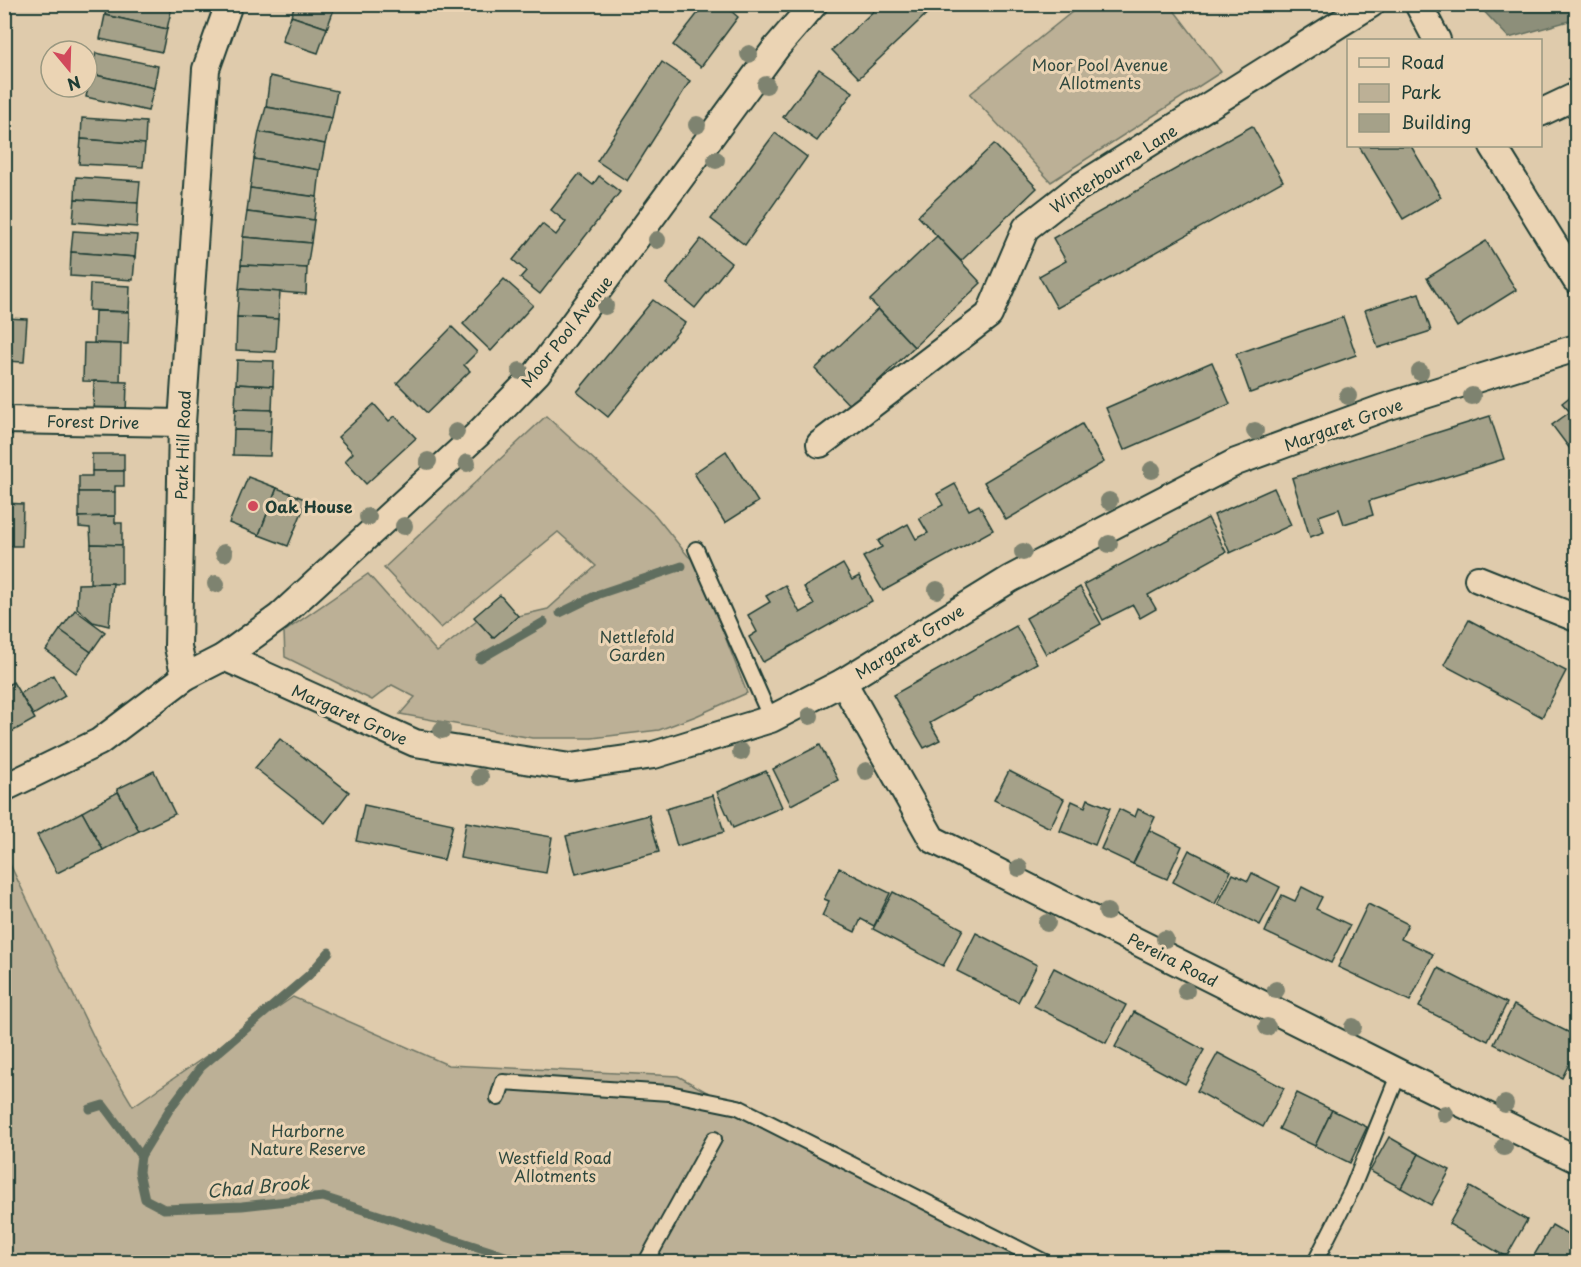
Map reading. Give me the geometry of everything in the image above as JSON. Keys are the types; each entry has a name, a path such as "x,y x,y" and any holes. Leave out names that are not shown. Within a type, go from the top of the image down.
{"street":[{"name":"Park Hill Road","path":"185,677 178,647 182,423 206,69 229,4"},
{"name":"Moor Pool Avenue","path":"185,677 224,657 279,617 477,435 537,373 776,48 814,4"},
{"name":"Winterbourne Lane","path":"820,444 989,315 1026,228 1076,189 1371,4"},
{"path":"1418,4 1436,39"},
{"path":"1542,112 1576,96"},
{"path":"1494,147 1576,280"},
{"name":"Margaret Grove","path":"224,657 415,743 570,767 654,755 771,719 843,682 1010,579 1236,462 1383,408 1576,348"},
{"name":"Forest Drive","path":"4,420 182,423"},
{"path":"1478,579 1576,618"},
{"path":"4,788 99,742 185,677"},
{"name":"Pereira Road","path":"843,682 932,838 1399,1073 1576,1159"}],"lane":[{"path":"696,549 771,719"},
{"path":"1315,1263 1352,1189 1399,1073"},
{"path":"498,1098 503,1082 669,1093 738,1107 1044,1263"},
{"path":"646,1263 714,1139"}],"green space":[{"name":"Moor Pool Avenue Allotments","path":"1082,4 1170,5 1221,72 1051,182 970,94"},
{"name":"Nettlefold Garden","path":"546,416 655,515 688,556 696,562 747,693 659,730 592,738 532,738 400,714 415,697 392,685 372,700 285,657 284,632 368,574 437,652 477,621 493,638 518,616 548,609 596,566 558,532 441,628 384,568"},
{"path":"4,852 103,1056 133,1106 293,997 448,1065 678,1076 789,1138 1027,1262 5,1262"}],"shaded area":[{"path":"1478,5 1576,5 1576,19 1509,38"}],"building":[{"path":"107,4 158,4 172,7 167,29 105,15"},
{"path":"295,4 336,4 327,28 291,16"},
{"path":"705,4 723,4 738,17 701,67 673,45"},
{"path":"881,4 937,4 859,78 832,50"},
{"path":"105,15 167,29 162,52 100,39"},
{"path":"291,16 327,28 318,53 282,41"},
{"path":"99,54 158,66 154,88 99,76"},
{"path":"662,62 690,81 627,181 597,161"},
{"path":"819,69 853,92 817,141 783,117"},
{"path":"99,76 154,88 148,111 95,99 99,99"},
{"path":"270,76 337,91 332,118 266,107"},
{"path":"266,107 332,118 325,144 259,132"},
{"path":"82,118 146,122 145,144 81,139"},
{"path":"1252,126 1283,181 1057,308 1039,276 1066,261 1053,238"},
{"path":"259,132 325,144 320,170 254,159"},
{"path":"775,133 807,157 745,245 711,219"},
{"path":"81,139 145,144 143,167 79,164"},
{"path":"994,144 1037,188 961,261 918,216"},
{"path":"1360,147 1412,147 1441,197 1403,219"},
{"path":"254,159 320,170 317,197 250,188"},
{"path":"579,174 593,185 599,176 620,192 540,294 520,278 526,271 513,260 542,224 556,235 566,222 551,210"},
{"path":"76,177 140,181 138,203 75,199"},
{"path":"250,188 317,197 314,220 247,212"},
{"path":"75,199 138,203 137,227 73,222"},
{"path":"247,212 314,220 311,243 243,237"},
{"path":"73,231 137,235 135,257 71,252"},
{"path":"937,236 981,283 914,347 870,300"},
{"path":"243,237 311,243 307,268 241,265"},
{"path":"701,239 731,263 695,308 666,284"},
{"path":"1486,241 1516,290 1457,327 1427,278"},
{"path":"71,252 135,257 133,280 70,276"},
{"path":"241,265 307,268 306,294 239,289"},
{"path":"504,279 533,305 491,351 463,324"},
{"path":"90,284 130,286 129,312 89,310"},
{"path":"239,289 280,292 278,319 237,317"},
{"path":"1419,293 1431,331 1378,348 1365,310"},
{"path":"653,300 685,323 608,417 577,392"},
{"path":"878,309 914,347 851,407 815,369"},
{"path":"95,311 129,312 128,344 94,343"},
{"path":"237,317 278,319 276,352 236,350"},
{"path":"1343,317 1356,355 1250,393 1236,354"},
{"path":"4,318 27,319 24,362 4,361"},
{"path":"452,327 477,352 464,365 470,371 427,413 397,383"},
{"path":"84,343 121,344 120,382 83,381"},
{"path":"237,360 274,361 273,386 236,384"},
{"path":"1212,362 1230,404 1124,450 1106,408"},
{"path":"94,381 127,382 126,414 93,413"},
{"path":"236,384 273,386 272,410 235,409"},
{"path":"1576,392 1576,457 1552,425 1570,412 1562,403"},
{"path":"374,404 389,421 395,416 416,438 366,484 345,461 353,453 338,437"},
{"path":"235,409 272,410 271,431 234,430"},
{"path":"1490,416 1504,459 1369,501 1373,515 1344,524 1339,509 1319,516 1324,532 1310,537 1292,478"},
{"path":"1082,424 1104,462 1006,520 984,482"},
{"path":"234,430 271,431 270,456 233,455"},
{"path":"726,451 758,502 725,523 694,473"},
{"path":"92,454 124,454 124,471 92,471"},
{"path":"92,471 124,471 124,486 115,486 115,492 79,492 79,476 92,476"},
{"name":"Oak House","path":"248,477 277,488 259,535 229,523"},
{"path":"955,484 969,510 979,505 993,530 883,591 863,557 882,547 878,541 908,524 916,539 928,533 919,518 943,505 937,494"},
{"path":"277,488 307,500 288,546 259,535"},
{"path":"1274,488 1291,525 1230,553 1214,515"},
{"path":"79,492 115,492 115,516 79,517"},
{"path":"4,503 23,504 22,546 4,546"},
{"path":"115,516 115,523 122,523 122,545 91,544 90,528 79,527 79,517"},
{"path":"1208,518 1226,552 1148,595 1156,609 1140,618 1133,605 1103,620 1084,584"},
{"path":"91,544 122,545 122,584 90,583"},
{"path":"843,564 852,580 859,576 872,601 763,662 749,637 757,632 748,615 770,602 766,596 785,585 800,613 814,605 804,587"},
{"path":"113,583 109,626 93,622 77,608 78,584"},
{"path":"1080,587 1101,624 1046,654 1026,618"},
{"path":"500,595 518,616 493,638 474,617"},
{"path":"75,610 105,632 91,652 60,630"},
{"path":"1469,620 1566,671 1542,717 1444,665"},
{"path":"1016,626 1037,663 930,723 940,740 924,748 893,695"},
{"path":"60,630 91,652 76,673 46,650"},
{"path":"53,675 65,696 33,715 20,693"},
{"path":"13,682 35,719 8,734 4,726 4,687"},
{"path":"280,739 349,792 325,823 255,768"},
{"path":"820,745 838,780 791,805 773,769"},
{"path":"154,771 175,814 139,831 117,789"},
{"path":"766,771 782,807 733,828 717,792"},
{"path":"1009,771 1064,799 1050,828 994,800"},
{"path":"118,792 139,831 103,850 82,812"},
{"path":"713,795 724,832 677,846 666,809"},
{"path":"1088,799 1110,808 1095,845 1060,831 1072,801 1085,807"},
{"path":"364,805 453,824 444,860 356,841"},
{"path":"1119,809 1135,817 1138,809 1155,817 1133,864 1101,849"},
{"path":"82,812 103,850 57,873 37,835"},
{"path":"649,815 659,852 576,874 566,836"},
{"path":"466,822 552,837 546,873 460,858"},
{"path":"1149,830 1182,846 1167,879 1133,864"},
{"path":"1189,850 1231,871 1215,904 1173,882"},
{"path":"839,868 890,893 874,926 861,919 855,932 822,916 829,901 824,899"},
{"path":"1252,873 1280,887 1260,925 1218,904 1233,874 1248,881"},
{"path":"1302,887 1322,897 1316,909 1350,925 1331,963 1265,932 1282,895 1295,901"},
{"path":"893,892 963,929 943,966 873,929"},
{"path":"1368,904 1408,924 1401,939 1433,954 1410,1001 1338,967"},
{"path":"976,933 1037,965 1018,1002 957,971"},
{"path":"1054,968 1126,1005 1106,1043 1034,1006"},
{"path":"1438,968 1507,1003 1488,1041 1419,1007"},
{"path":"1514,1005 1576,1036 1576,1050 1562,1078 1494,1044"},
{"path":"1134,1012 1204,1050 1185,1084 1115,1047"},
{"path":"1218,1053 1284,1088 1263,1127 1197,1091"},
{"path":"1576,1068 1576,1086 1570,1083"},
{"path":"1297,1093 1332,1110 1315,1146 1279,1129"},
{"path":"1332,1110 1367,1127 1350,1163 1315,1146"},
{"path":"1389,1137 1419,1154 1401,1188 1370,1171"},
{"path":"1419,1154 1450,1170 1431,1205 1401,1188"},
{"path":"1470,1187 1527,1220 1506,1257 1449,1224"},
{"path":"1552,1225 1576,1239 1576,1262 1530,1262"}],"waterway":[{"path":"560,613 599,594 682,566"},
{"path":"480,659 544,622"},
{"path":"141,1156 171,1107 201,1067 309,975 329,952"},
{"name":"Chad Brook","path":"90,1109 103,1105 141,1156 139,1172 145,1199 164,1209 242,1206 323,1197 524,1262"}],"place":[{"name":"Oak House","path":"253,506"}],"park label":[{"name":"Harborne Nature Reserve","path":"308,1139"},
{"name":"Westfield Road Allotments","path":"555,1166"}]}
